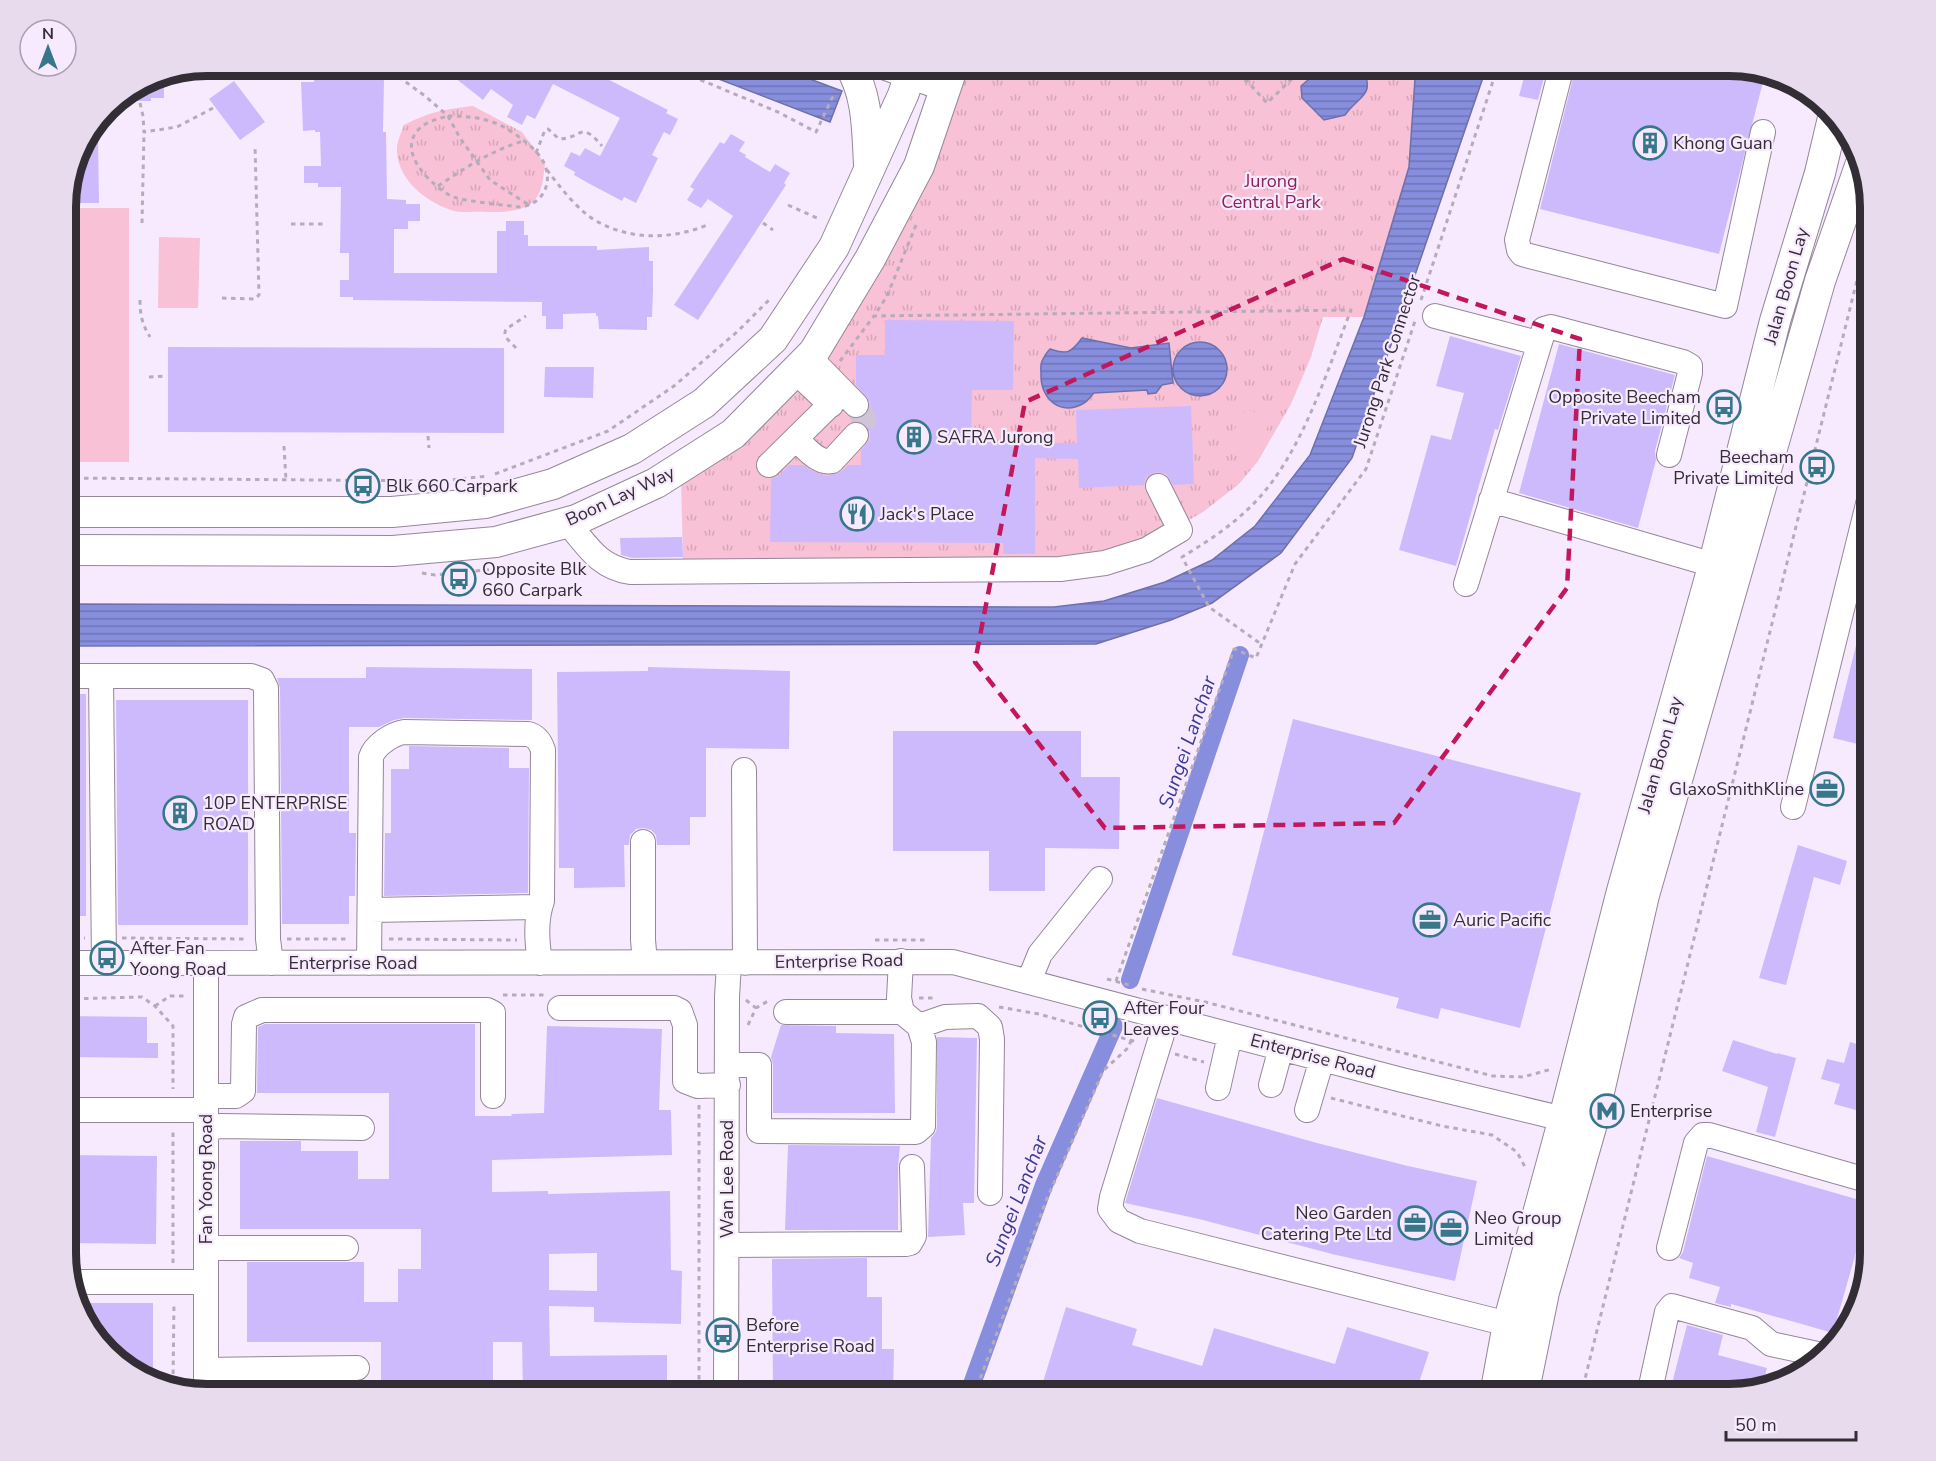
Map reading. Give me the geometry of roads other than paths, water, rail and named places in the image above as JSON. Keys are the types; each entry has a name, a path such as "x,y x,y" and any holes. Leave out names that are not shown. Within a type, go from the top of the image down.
{"main road":[{"path":"855,77 866,109 870,167"},
{"path":"77,512 392,512 485,502 553,484 632,449 704,403 773,339 834,247 903,95 909,77"},
{"name":"Boon Lay Way","path":"77,550 393,551 496,542 567,522 656,483 733,434 814,352 870,259 919,166 949,78"},
{"name":"Jalan Boon Lay","path":"1525,1384 1622,891 1713,567 1775,321 1820,173 1821,118"},
{"name":"Jalan Boon Lay","path":"1497,1384 1508,1324 1578,1122 1820,281 1856,178"}],"street":[{"path":"1559,76 1517,240 1522,254 1725,306 1763,132"},
{"path":"1424,310 1538,343"},
{"path":"1467,584 1544,329 1551,327 1688,364 1691,370 1669,455"},
{"path":"769,465 843,401 802,364"},
{"path":"797,440 821,461 827,462 832,461 856,435"},
{"path":"567,522 601,561 609,567 630,572 1060,568 1105,563 1146,550 1180,530 1158,486"},
{"path":"1491,500 1700,561 1713,567"},
{"path":"1793,807 1860,536"},
{"path":"77,676 251,676 262,680 266,688 268,939 271,963"},
{"path":"101,676 104,963"},
{"path":"369,963 371,757 374,749 396,734 404,732 528,734 538,739 543,750 542,901 539,907 537,940 540,963"},
{"name":"Wan Lee Road","path":"726,1384 728,1075 737,963 744,770"},
{"path":"643,842 642,940 645,962"},
{"path":"1029,981 1040,954 1100,879"},
{"path":"370,910 539,907"},
{"path":"560,1008 668,1007 680,1011 685,1024 685,1081 698,1086 759,1065 759,1131 916,1132 923,1126 924,1042 899,998 901,961"},
{"name":"Enterprise Road","path":"77,963 953,962 1402,1080 1578,1122"},
{"name":"Fan Yoong Road","path":"206,964 206,1384"},
{"path":"77,1110 206,1112 236,1096 243,1091 246,1017 262,1010 487,1010 494,1016 493,1096"},
{"path":"786,1012 910,1019 978,1016 990,1027 992,1039 990,1192"},
{"path":"1167,1018 1112,1197 1110,1209 1119,1221 1140,1231 1508,1324"},
{"path":"1220,1077 1230,1035"},
{"path":"1271,1085 1281,1048"},
{"path":"1310,1102 1322,1059"},
{"path":"206,1112 220,1126 362,1128"},
{"path":"1669,1248 1696,1143 1703,1135 1860,1178"},
{"path":"727,1245 910,1243 914,1236 912,1167"},
{"path":"206,1248 346,1248"},
{"path":"80,1282 206,1282"},
{"path":"1651,1384 1666,1312 1672,1306 1754,1329 1771,1344 1813,1353"},
{"path":"206,1370 357,1368"}],"water":[{"path":"1312,76 1366,76 1367,90 1345,115 1324,120 1302,98 1301,86"},
{"path":"1416,76 1484,76 1352,458 1281,553 1212,603 1171,620 1096,644 77,646 77,604 1054,607 1104,601 1165,582 1212,560 1255,526 1310,455 1364,317 1409,167"},
{"path":"713,77 803,77 842,91 830,122"},
{"path":"1082,338 1131,348 1169,343 1173,383 1162,385 1156,393 1148,394 1147,390 1094,393 1076,407 1060,407 1048,398 1044,391 1041,363 1050,349 1068,351 1075,347"},
{"path":"1200,342 1210,344 1219,350 1225,359 1227,369 1225,379 1219,388 1210,394 1200,396 1190,394 1181,388 1175,379 1173,369 1175,359 1181,350 1190,344"}],"waterway":[{"name":"Sungei Lanchar","path":"1130,980 1240,655"},
{"name":"Sungei Lanchar","path":"972,1384 1044,1185 1114,1026"}],"tunnel":[{"path":"856,405 864,418 862,429 856,435"}],"place":[{"name":"Khong Guan","path":"1650,143"},
{"name":"Opposite Beecham Private Limited","path":"1724,407"},
{"name":"SAFRA Jurong","path":"914,437"},
{"name":"Beecham Private Limited","path":"1817,467"},
{"name":"Blk 660 Carpark","path":"363,486"},
{"name":"Jack's Place","path":"857,514"},
{"name":"Opposite Blk 660 Carpark","path":"459,579"},
{"name":"GlaxoSmithKline","path":"1827,789"},
{"name":"10P ENTERPRISE ROAD","path":"180,813"},
{"name":"Auric Pacific","path":"1430,920"},
{"name":"After Fan Yoong Road","path":"107,958"},
{"name":"After Four Leaves","path":"1100,1018"},
{"name":"Enterprise","path":"1607,1111"},
{"name":"Neo Garden Catering Pte Ltd","path":"1415,1223"},
{"name":"Neo Group Limited","path":"1451,1228"},
{"name":"Before Enterprise Road","path":"723,1335"}],"park label":[{"name":"Jurong Central Park","path":"1271,192"}]}
